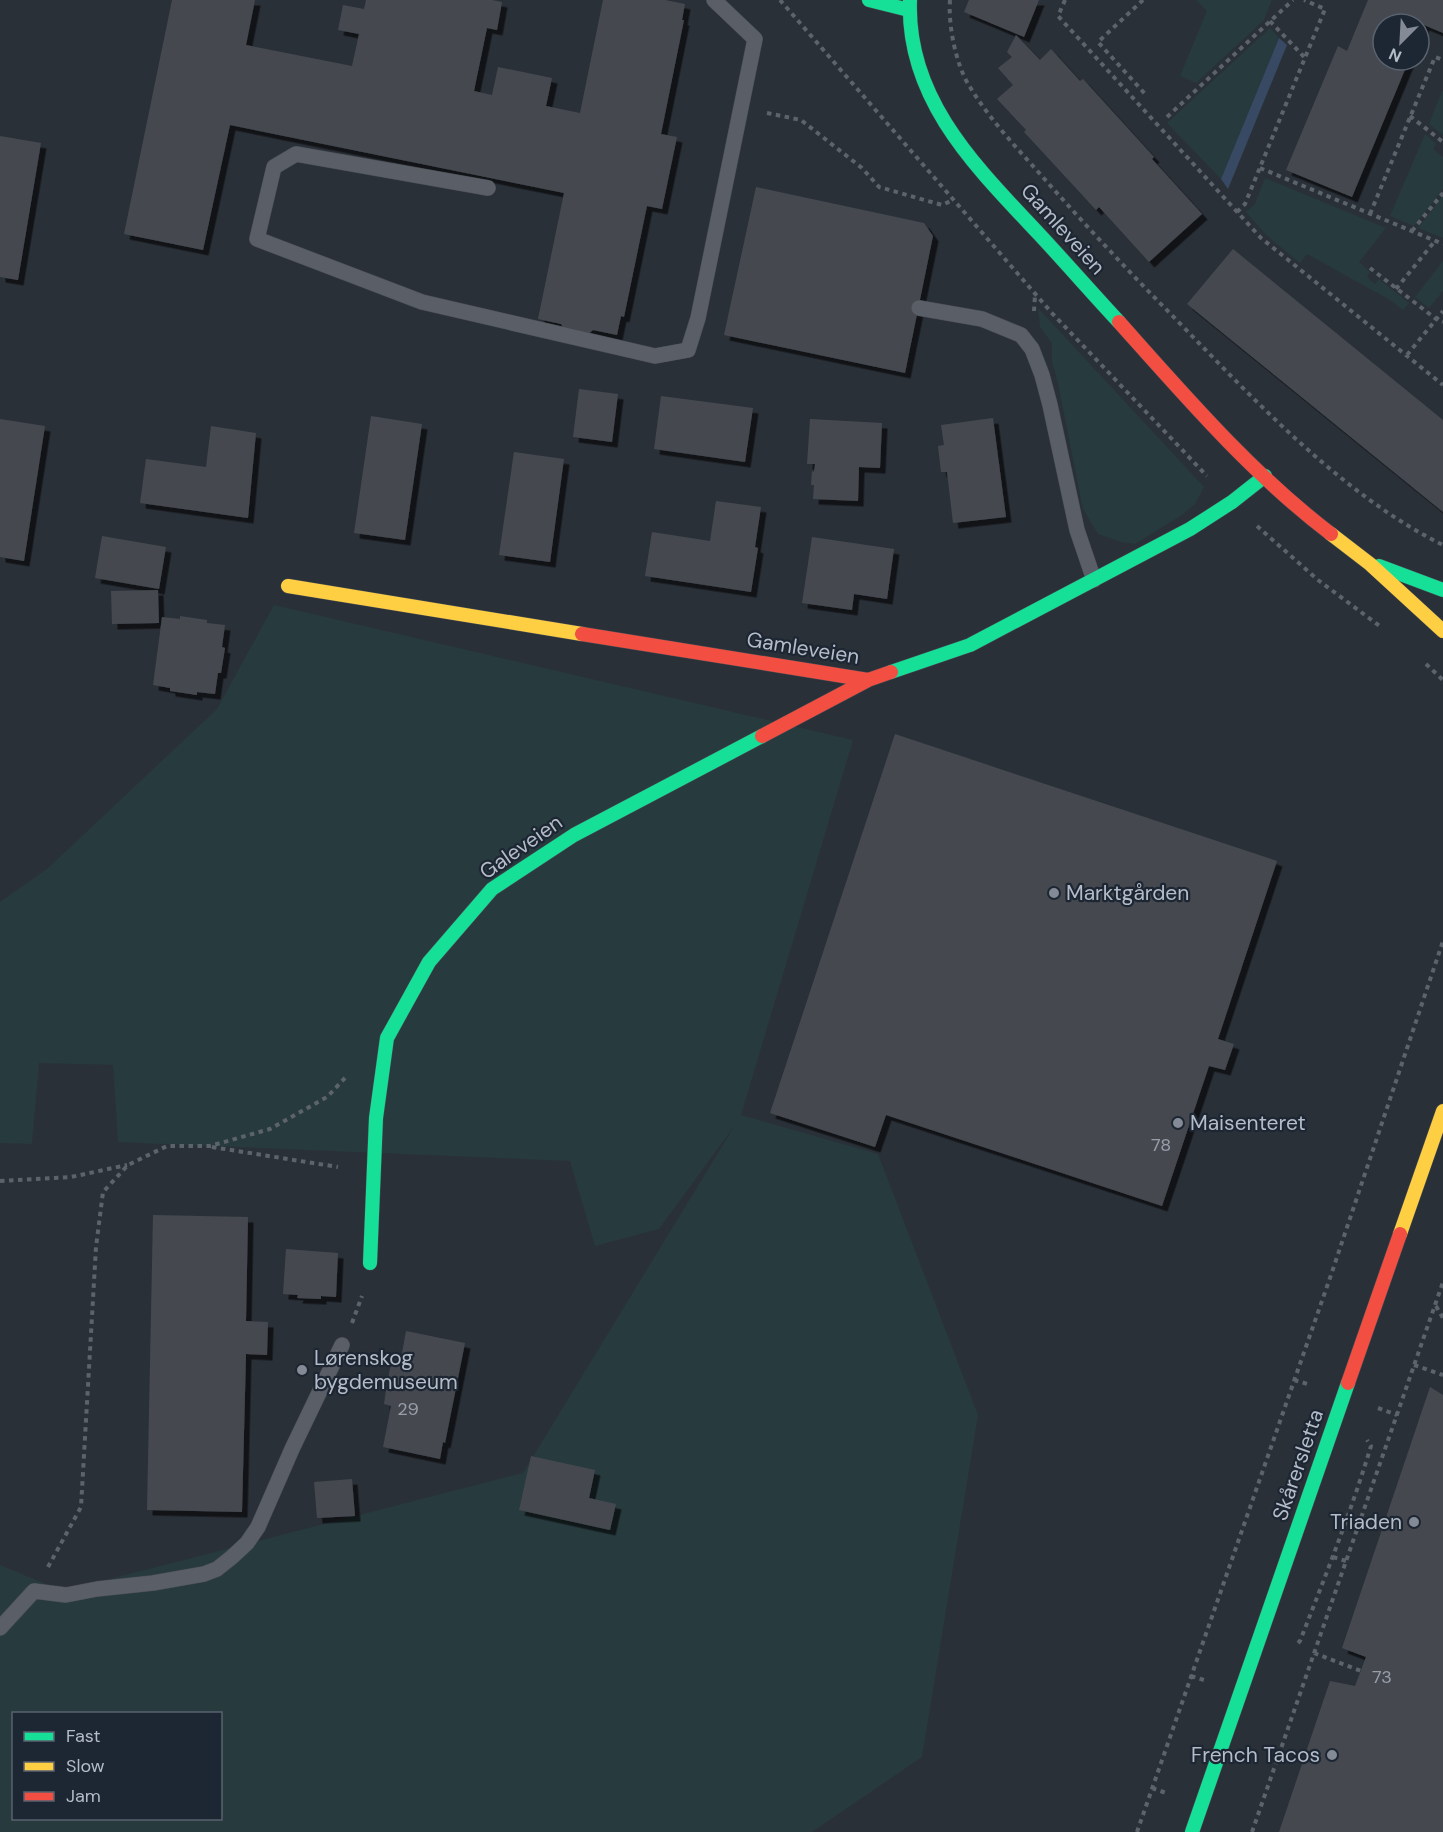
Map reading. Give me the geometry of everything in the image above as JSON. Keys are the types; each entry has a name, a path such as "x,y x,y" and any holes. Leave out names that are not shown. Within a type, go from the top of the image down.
{"street":[{"name":"Gamleveien","path":"869,0 910,5 910,32 915,58 924,85 939,113 960,142 1014,206 1209,421 1304,512 1369,563 1425,618 1443,631"},
{"name":"Gamleveien","path":"288,586 868,680 970,645 1190,530 1232,502 1265,476"},
{"name":"Gamleveien","path":"1369,563 1443,590"},
{"name":"Galeveien","path":"370,1263 376,1118 387,1038 429,962 492,889 574,835 868,680"},
{"name":"Skårersletta","path":"1192,1832 1443,1111"}],"lane":[{"path":"488,188 296,154 274,167 257,239 422,302 655,356 688,350 698,318 754,39 714,0"},
{"path":"919,308 982,319 1021,335 1032,349 1050,405 1077,530 1094,580"},
{"path":"0,1628 34,1591 66,1595 153,1583 204,1574 217,1569 232,1557 247,1543 258,1527 292,1449 342,1345"}],"path":[{"path":"950,0 949,14 955,49 968,85 994,122 1102,243 1304,446 1360,492 1424,536 1443,545"},
{"path":"1065,0 1058,16 1261,238 1443,385"},
{"path":"1143,0 1098,42 1146,95"},
{"path":"1167,117 1293,0"},
{"path":"1237,212 1245,204 1325,9 1304,0"},
{"path":"1270,21 1305,58"},
{"path":"1370,213 1435,57 1443,60"},
{"path":"741,106 801,120 862,168 879,187 942,205 953,200"},
{"path":"1410,116 1443,142"},
{"path":"1260,168 1443,244"},
{"path":"1412,231 1443,193"},
{"path":"1396,289 1435,241"},
{"path":"1371,268 1396,289 1443,322"},
{"path":"1407,355 1443,311"},
{"path":"1137,1832 1332,1272 1443,941"},
{"path":"210,1146 270,1129 327,1097 352,1072"},
{"path":"0,1180 71,1177 128,1165 167,1146 210,1146 375,1172"},
{"path":"34,1591 65,1540 81,1507 96,1248 104,1192 128,1165"},
{"path":"342,1345 360,1306 370,1263"},
{"path":"1252,1832 1443,1282"},
{"path":"1435,1305 1443,1318"},
{"path":"1414,1365 1443,1375"},
{"path":"1314,1653 1361,1671"}],"green space":[{"path":"1196,0 1272,0 1264,20 1196,83 1180,76 1207,11"},
{"path":"1270,28 1279,38 1221,179 1167,123"},
{"path":"1443,91 1443,135 1429,124"},
{"path":"1425,134 1436,144 1433,149 1443,157 1443,189 1414,226 1390,216"},
{"path":"1265,178 1386,228 1359,262 1370,272 1367,277 1375,284 1379,279 1409,303 1403,310 1390,300 1307,254 1300,263 1265,234 1246,212 1255,204"},
{"path":"1443,196 1443,238 1418,228"},
{"path":"1443,261 1443,291 1429,308 1415,297"},
{"path":"1038,308 1204,487 1195,504 1182,515 1135,544 1098,534 1083,509 1052,361 1052,343 1040,327"},
{"path":"274,605 853,740 741,1115 878,1154 978,1415 922,1757 812,1832 0,1832 0,1565 63,1591 523,1473 735,1125 659,1229 595,1246 570,1161 118,1142 113,1065 39,1063 32,1144 0,1143 0,902 47,869 217,709"}],"water":[{"path":"1279,38 1287,45 1228,189 1221,179"}],"building":[{"path":"172,0 255,0 246,45 352,66 359,34 338,30 343,5 364,9 366,0 492,0 502,2 497,30 487,28 474,91 492,95 498,67 552,78 546,106 580,113 603,0 665,0 685,4 682,20 684,20 661,134 677,137 662,209 647,206 624,317 621,316 617,335 593,330 586,336 566,332 561,324 538,319 564,193 230,125 203,250 124,234"},
{"path":"969,0 1039,0 1024,37 964,12"},
{"path":"1368,0 1443,0 1443,33 1431,28 1431,12 1371,12 1371,72 1404,72 1352,197 1286,170 1338,46 1347,51"},
{"path":"1016,35 1040,60 1051,49 1080,81 1083,79 1202,214 1149,262 1099,207 1096,210 1024,132 1026,130 997,99 1013,85 998,68 1012,57 1007,52"},
{"path":"0,136 41,143 18,280 0,277"},
{"path":"756,187 924,223 933,236 905,373 724,335"},
{"path":"1233,249 1443,420 1443,512 1187,304"},
{"path":"579,389 618,394 612,442 573,437"},
{"path":"661,396 753,408 745,462 654,449"},
{"path":"371,416 422,424 405,540 354,533"},
{"path":"993,418 1006,517 953,523 947,472 941,472 938,446 944,445 941,425"},
{"path":"0,419 45,426 24,561 0,557"},
{"path":"810,419 882,423 880,468 859,467 858,501 813,499 814,485 811,485 815,464 807,464"},
{"path":"211,426 256,433 248,518 140,503 146,459 206,467"},
{"path":"514,452 564,459 550,562 499,555"},
{"path":"716,501 761,507 755,547 758,548 751,592 645,576 652,532 710,541"},
{"path":"102,536 166,547 159,589 95,578"},
{"path":"812,537 894,549 887,599 854,594 852,610 802,603"},
{"path":"158,590 159,623 112,624 111,591"},
{"path":"180,616 225,625 222,647 225,648 215,694 197,692 197,695 170,691 170,688 153,685 162,617 180,619"},
{"path":"895,734 1277,861 1218,1039 1234,1044 1225,1070 1209,1066 1162,1206 886,1115 875,1147 770,1113"},
{"path":"153,1215 248,1217 246,1321 268,1322 267,1355 246,1354 242,1512 147,1510"},
{"path":"286,1249 338,1253 336,1297 297,1298 298,1295 283,1294"},
{"path":"406,1331 465,1343 440,1459 383,1447 391,1406 384,1404 386,1390 394,1391 395,1387 387,1386 391,1362 400,1364"},
{"name":"Triaden","path":"1430,1387 1443,1395 1443,1832 1279,1832 1330,1681 1355,1686 1366,1657 1342,1648"},
{"path":"531,1456 595,1470 589,1498 616,1504 610,1530 519,1510"},
{"path":"352,1479 355,1516 317,1518 314,1482"}],"traffic: fast":[{"path":"869,0 909,10"},
{"path":"910,0 912,36 920,69 932,100 949,129 969,157 1119,322"},
{"path":"891,672 970,645 1190,529 1232,502 1265,476"},
{"path":"1379,566 1443,590"},
{"path":"370,1263 376,1118 387,1038 429,962 492,889 574,835 762,736"},
{"path":"1192,1832 1348,1383"}],"traffic: slow":[{"path":"1331,534 1370,564 1443,631"},
{"path":"288,586 582,634"},
{"path":"1400,1234 1443,1111"}],"traffic: jam":[{"path":"1119,322 1194,406 1247,460 1302,511 1331,534"},
{"path":"582,634 868,680 891,672"},
{"path":"762,736 868,680"},
{"path":"1348,1383 1400,1234"}],"place":[{"name":"Marktgården","path":"1054,893"},
{"name":"Maisenteret","path":"1178,1123"},
{"name":"Lørenskog bygdemuseum","path":"302,1370"},
{"name":"Triaden","path":"1414,1522"},
{"name":"French Tacos","path":"1332,1755"}]}
